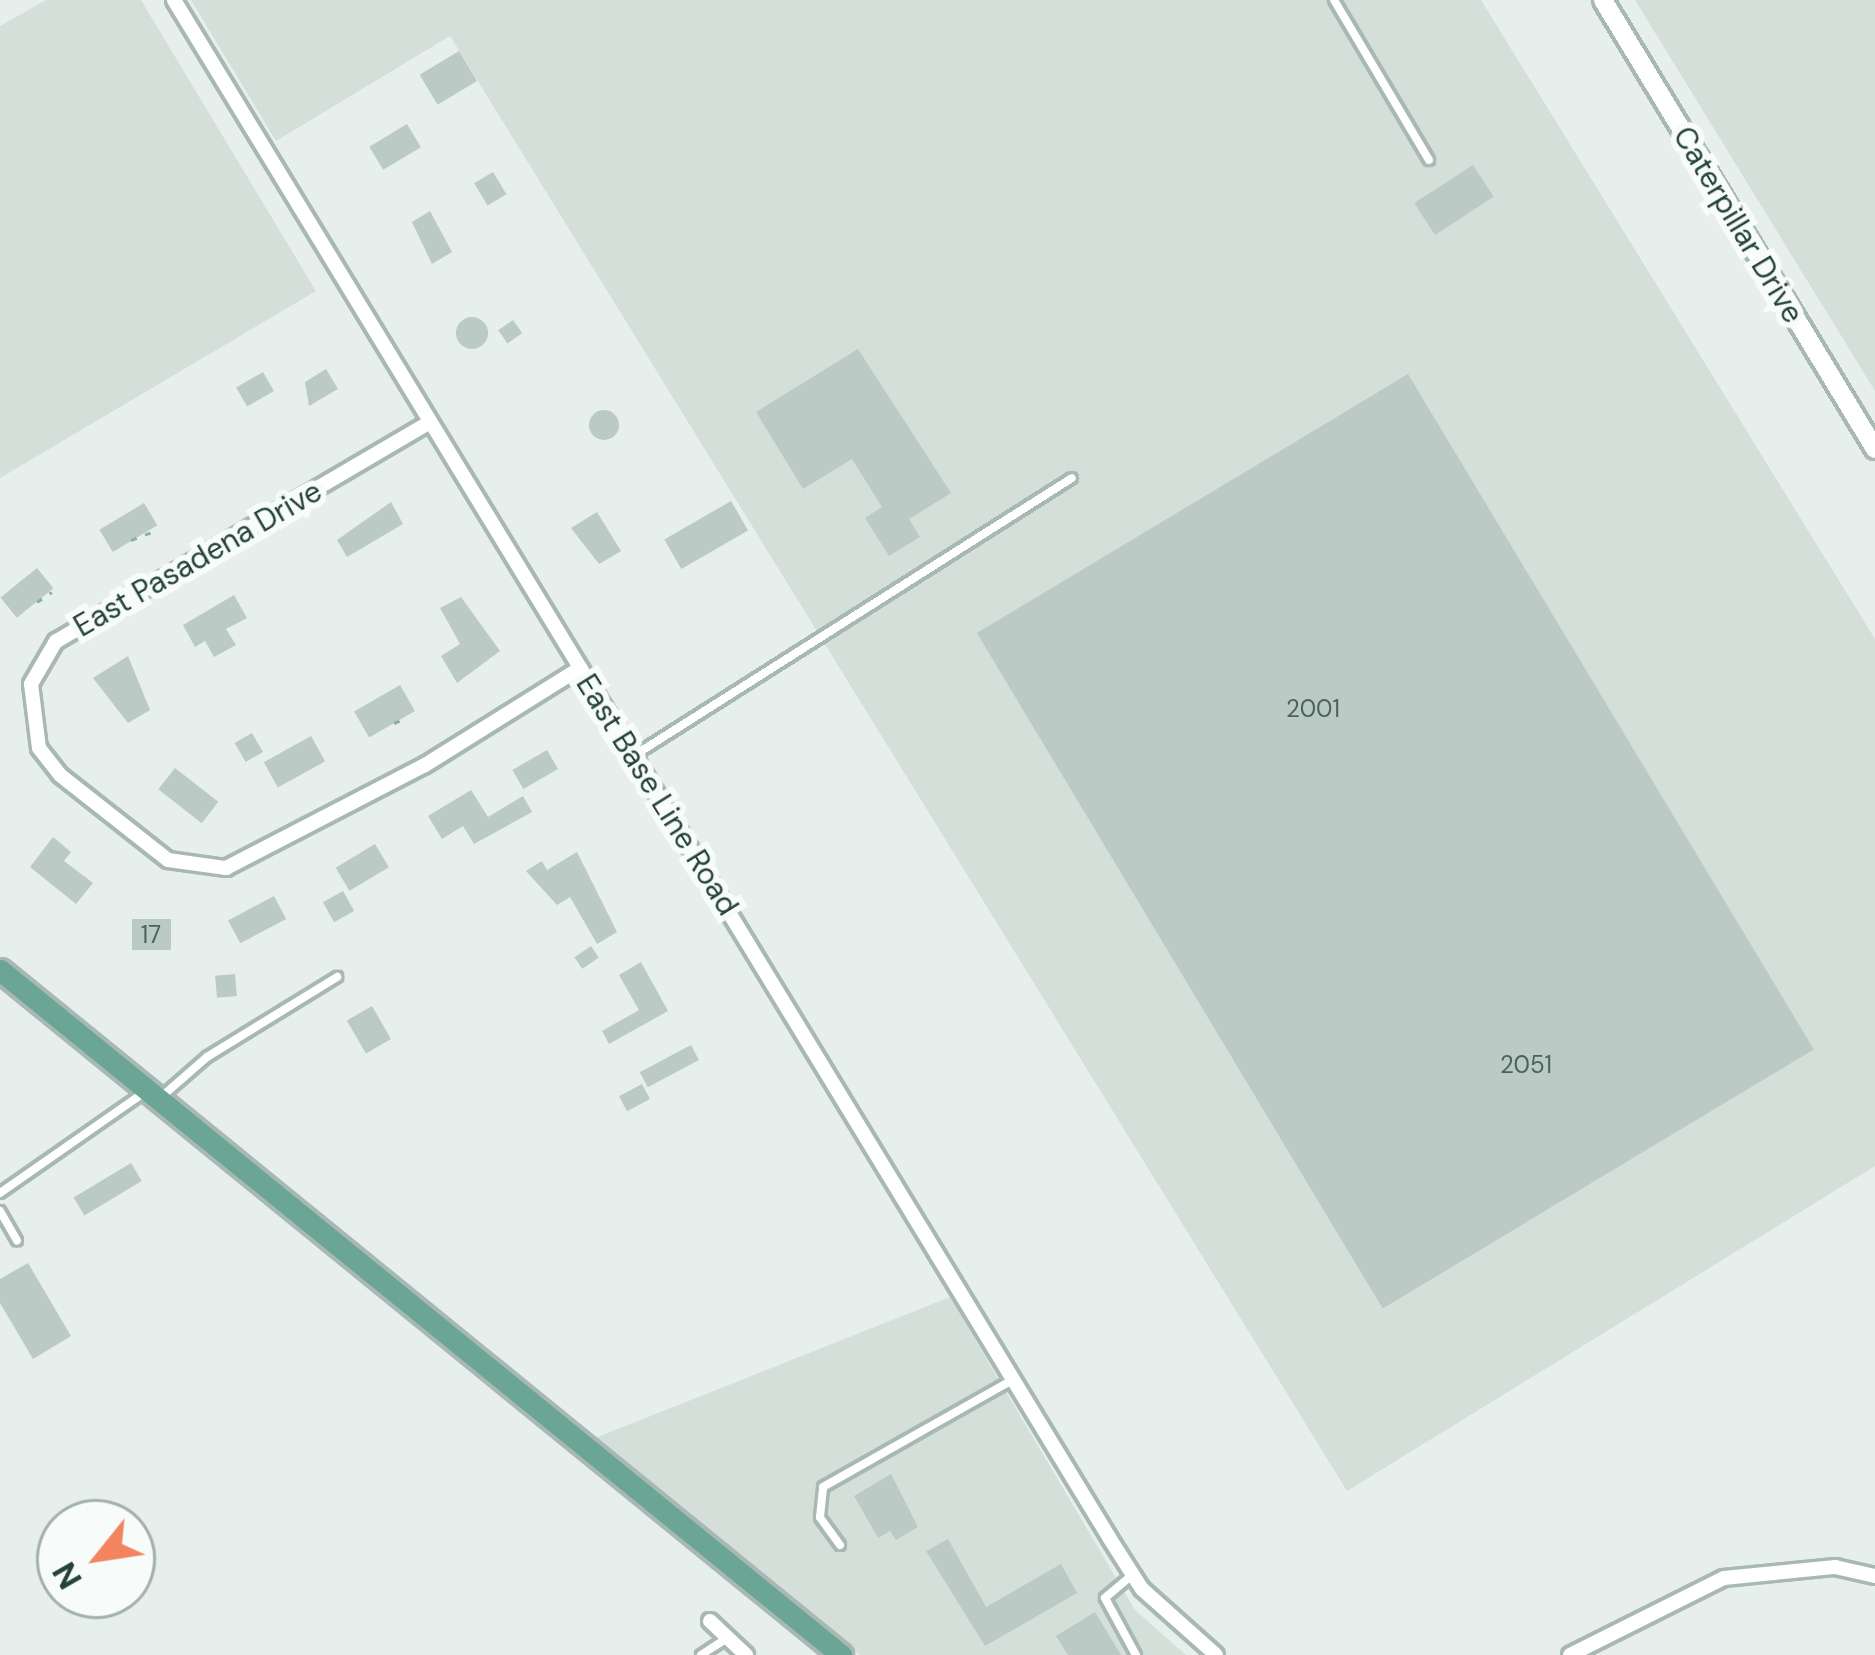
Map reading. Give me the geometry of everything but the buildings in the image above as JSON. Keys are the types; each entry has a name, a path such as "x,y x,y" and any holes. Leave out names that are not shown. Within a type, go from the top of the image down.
{"main road":[{"path":"0,970 841,1655"}],"street":[{"name":"East Base Line Road","path":"175,0 1137,1582 1216,1655"},
{"name":"Caterpillar Drive","path":"1603,0 1875,449"},
{"name":"East Pasadena Drive","path":"430,422 56,641 31,684 39,748 60,775 168,860 226,868 424,765 580,668"},
{"path":"1570,1655 1724,1578 1835,1568 1875,1576"},
{"path":"710,1621 746,1655"}],"lane":[{"path":"1334,0 1429,160"},
{"path":"634,756 1072,478"},
{"path":"0,1193 338,977"},
{"path":"0,1211 17,1240"},
{"path":"840,1546 820,1517 823,1487 1013,1379"},
{"path":"1136,1655 1105,1598 1137,1582"},
{"path":"701,1655 728,1638"}],"path":[{"path":"131,540 152,532"},
{"path":"37,602 52,592"},
{"path":"394,723 406,718"}],"shaded area":[{"path":"46,0 141,0 316,291 0,478 0,26"},
{"path":"191,0 1481,0 1875,639 1875,1166 1347,1491 450,36 276,141"},
{"path":"1635,0 1875,0 1875,391"},
{"path":"950,1297 1135,1610 1186,1655 860,1655 595,1438"}]}
